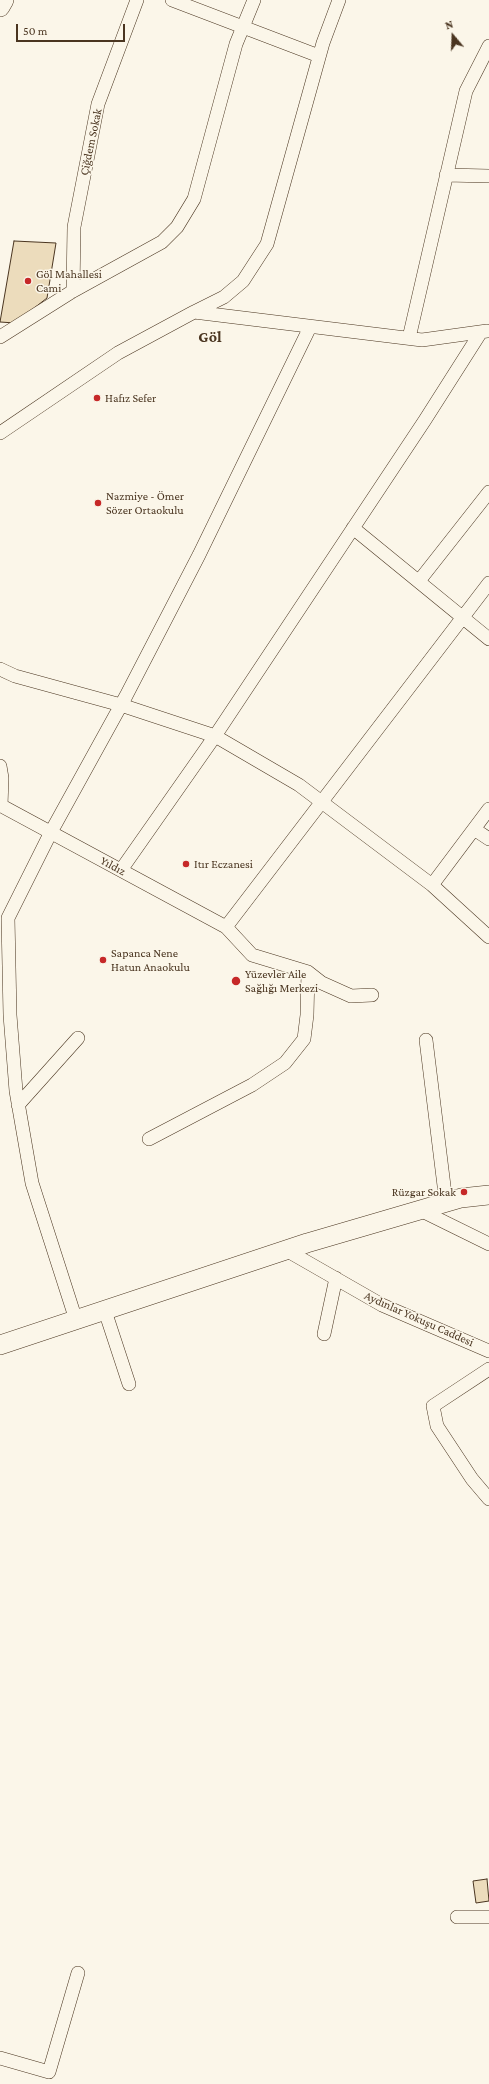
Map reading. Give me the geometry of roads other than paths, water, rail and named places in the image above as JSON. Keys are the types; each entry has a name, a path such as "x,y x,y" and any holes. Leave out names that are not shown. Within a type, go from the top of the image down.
{"street":[{"path":"0,7 4,0"},
{"name":"Çiğdem Sokak","path":"73,291 74,228 98,104 136,0"},
{"path":"172,0 319,56"},
{"path":"0,337 73,291 162,242 177,226 194,199 236,44 254,0"},
{"path":"0,432 118,353 224,297 243,281 267,244 319,56 339,0"},
{"path":"409,338 466,91 489,46"},
{"path":"446,175 489,176"},
{"path":"194,312 422,340 485,332"},
{"path":"76,1320 32,1183 18,1105 10,1014 8,918 51,832 121,705 199,554 310,327"},
{"path":"121,870 215,736 485,332"},
{"path":"419,581 489,492"},
{"path":"353,528 463,616 489,639"},
{"path":"226,927 489,583"},
{"path":"0,669 15,676 121,705 215,736 299,785 432,885 489,938"},
{"path":"0,766 2,778 1,805"},
{"name":"Yıldız","path":"1,805 226,927 252,954 308,972 322,983 351,996 372,995"},
{"path":"432,885 489,809"},
{"path":"474,829 489,839"},
{"path":"149,1140 252,1085 285,1063 304,1039 307,1015 308,972"},
{"path":"18,1105 78,1038"},
{"path":"426,1040 446,1202"},
{"path":"0,1345 286,1250 446,1202 461,1198 489,1195"},
{"path":"420,1210 489,1244"},
{"name":"Aydınlar Yokuşu Caddesi","path":"286,1250 382,1305 489,1351"},
{"path":"324,1334 336,1278"},
{"path":"105,1311 129,1384"},
{"path":"489,1369 433,1406 437,1426 472,1479 489,1499"},
{"path":"458,1917 489,1917"},
{"path":"0,2058 49,2072 78,1973"}],"place":[{"name":"Göl Mahallesi Cami","path":"28,281"},
{"name":"Hafız Sefer","path":"97,398"},
{"name":"Nazmiye - Ömer Sözer Ortaokulu","path":"98,503"},
{"name":"Itır Eczanesi","path":"186,864"},
{"name":"Sapanca Nene Hatun Anaokulu","path":"103,960"},
{"name":"Yüzevler Aile Sağlığı Merkezi","path":"236,981"},
{"name":"Rüzgar Sokak","path":"464,1192"}],"district":[{"name":"Göl","path":"210,337"}]}
